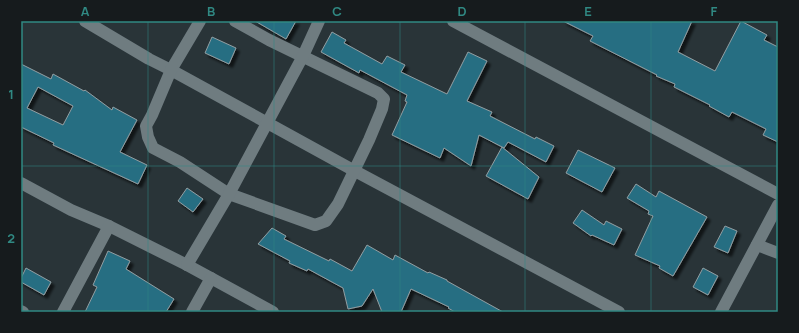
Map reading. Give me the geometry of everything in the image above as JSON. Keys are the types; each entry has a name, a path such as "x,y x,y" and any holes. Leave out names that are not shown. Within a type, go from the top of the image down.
{"street":[{"path":"85,21 149,59 619,312"},
{"path":"200,21 171,70 146,126 150,143 153,148 180,162 229,194 294,219 315,225 326,220 338,204 380,115 384,99 378,93 269,40 235,21"},
{"path":"188,265 229,194 304,56 319,21"},
{"path":"453,21 778,194"},
{"path":"21,183 71,210 109,226 188,265 272,312"},
{"path":"721,312 778,205"},
{"path":"63,312 109,226"},
{"path":"757,245 778,253"},
{"path":"192,312 211,278"}],"building":[{"path":"255,21 296,21 286,39"},
{"path":"563,21 692,21 678,52 715,71 741,21 767,35 764,40 778,47 778,142 763,135 766,129 732,112 729,117 709,106 710,105 674,87 675,84 656,76 657,75 590,41 593,36"},
{"path":"332,32 346,40 344,43 382,64 387,56 405,65 401,72 447,94 468,52 487,61 467,101 492,112 490,116 535,139 536,137 554,146 546,162 508,142 504,148 479,135 471,166 444,148 440,158 392,135 407,102 405,101 407,95 360,70 359,73 321,52"},
{"path":"212,37 236,48 229,64 205,53"},
{"path":"21,64 51,79 53,74 84,91 85,90 112,110 113,107 137,120 120,152 147,165 138,184 53,145 54,143 21,127","holes":["38,87 73,106 63,125 27,108"]},
{"path":"502,147 539,177 528,199 486,176"},
{"path":"578,150 615,168 602,192 566,173"},
{"path":"636,184 656,197 659,191 707,217 673,276 659,268 660,266 635,255 653,216 648,214 649,211 627,198"},
{"path":"187,188 203,199 193,212 178,201"},
{"path":"582,210 604,225 606,221 622,229 614,245 592,235 591,236 573,223"},
{"path":"725,226 737,231 728,253 714,247"},
{"path":"272,228 286,236 284,239 329,261 330,259 352,271 367,245 393,260 395,255 428,273 429,272 447,280 503,312 455,312 448,308 449,307 411,289 401,312 382,312 373,289 362,306 348,309 343,288 308,269 307,271 289,263 290,261 258,244"},
{"path":"108,251 130,261 126,269 174,299 166,312 85,312 97,287 93,285"},
{"path":"26,268 51,282 44,295 21,282 21,278"},
{"path":"703,268 718,276 708,295 693,287"}]}
